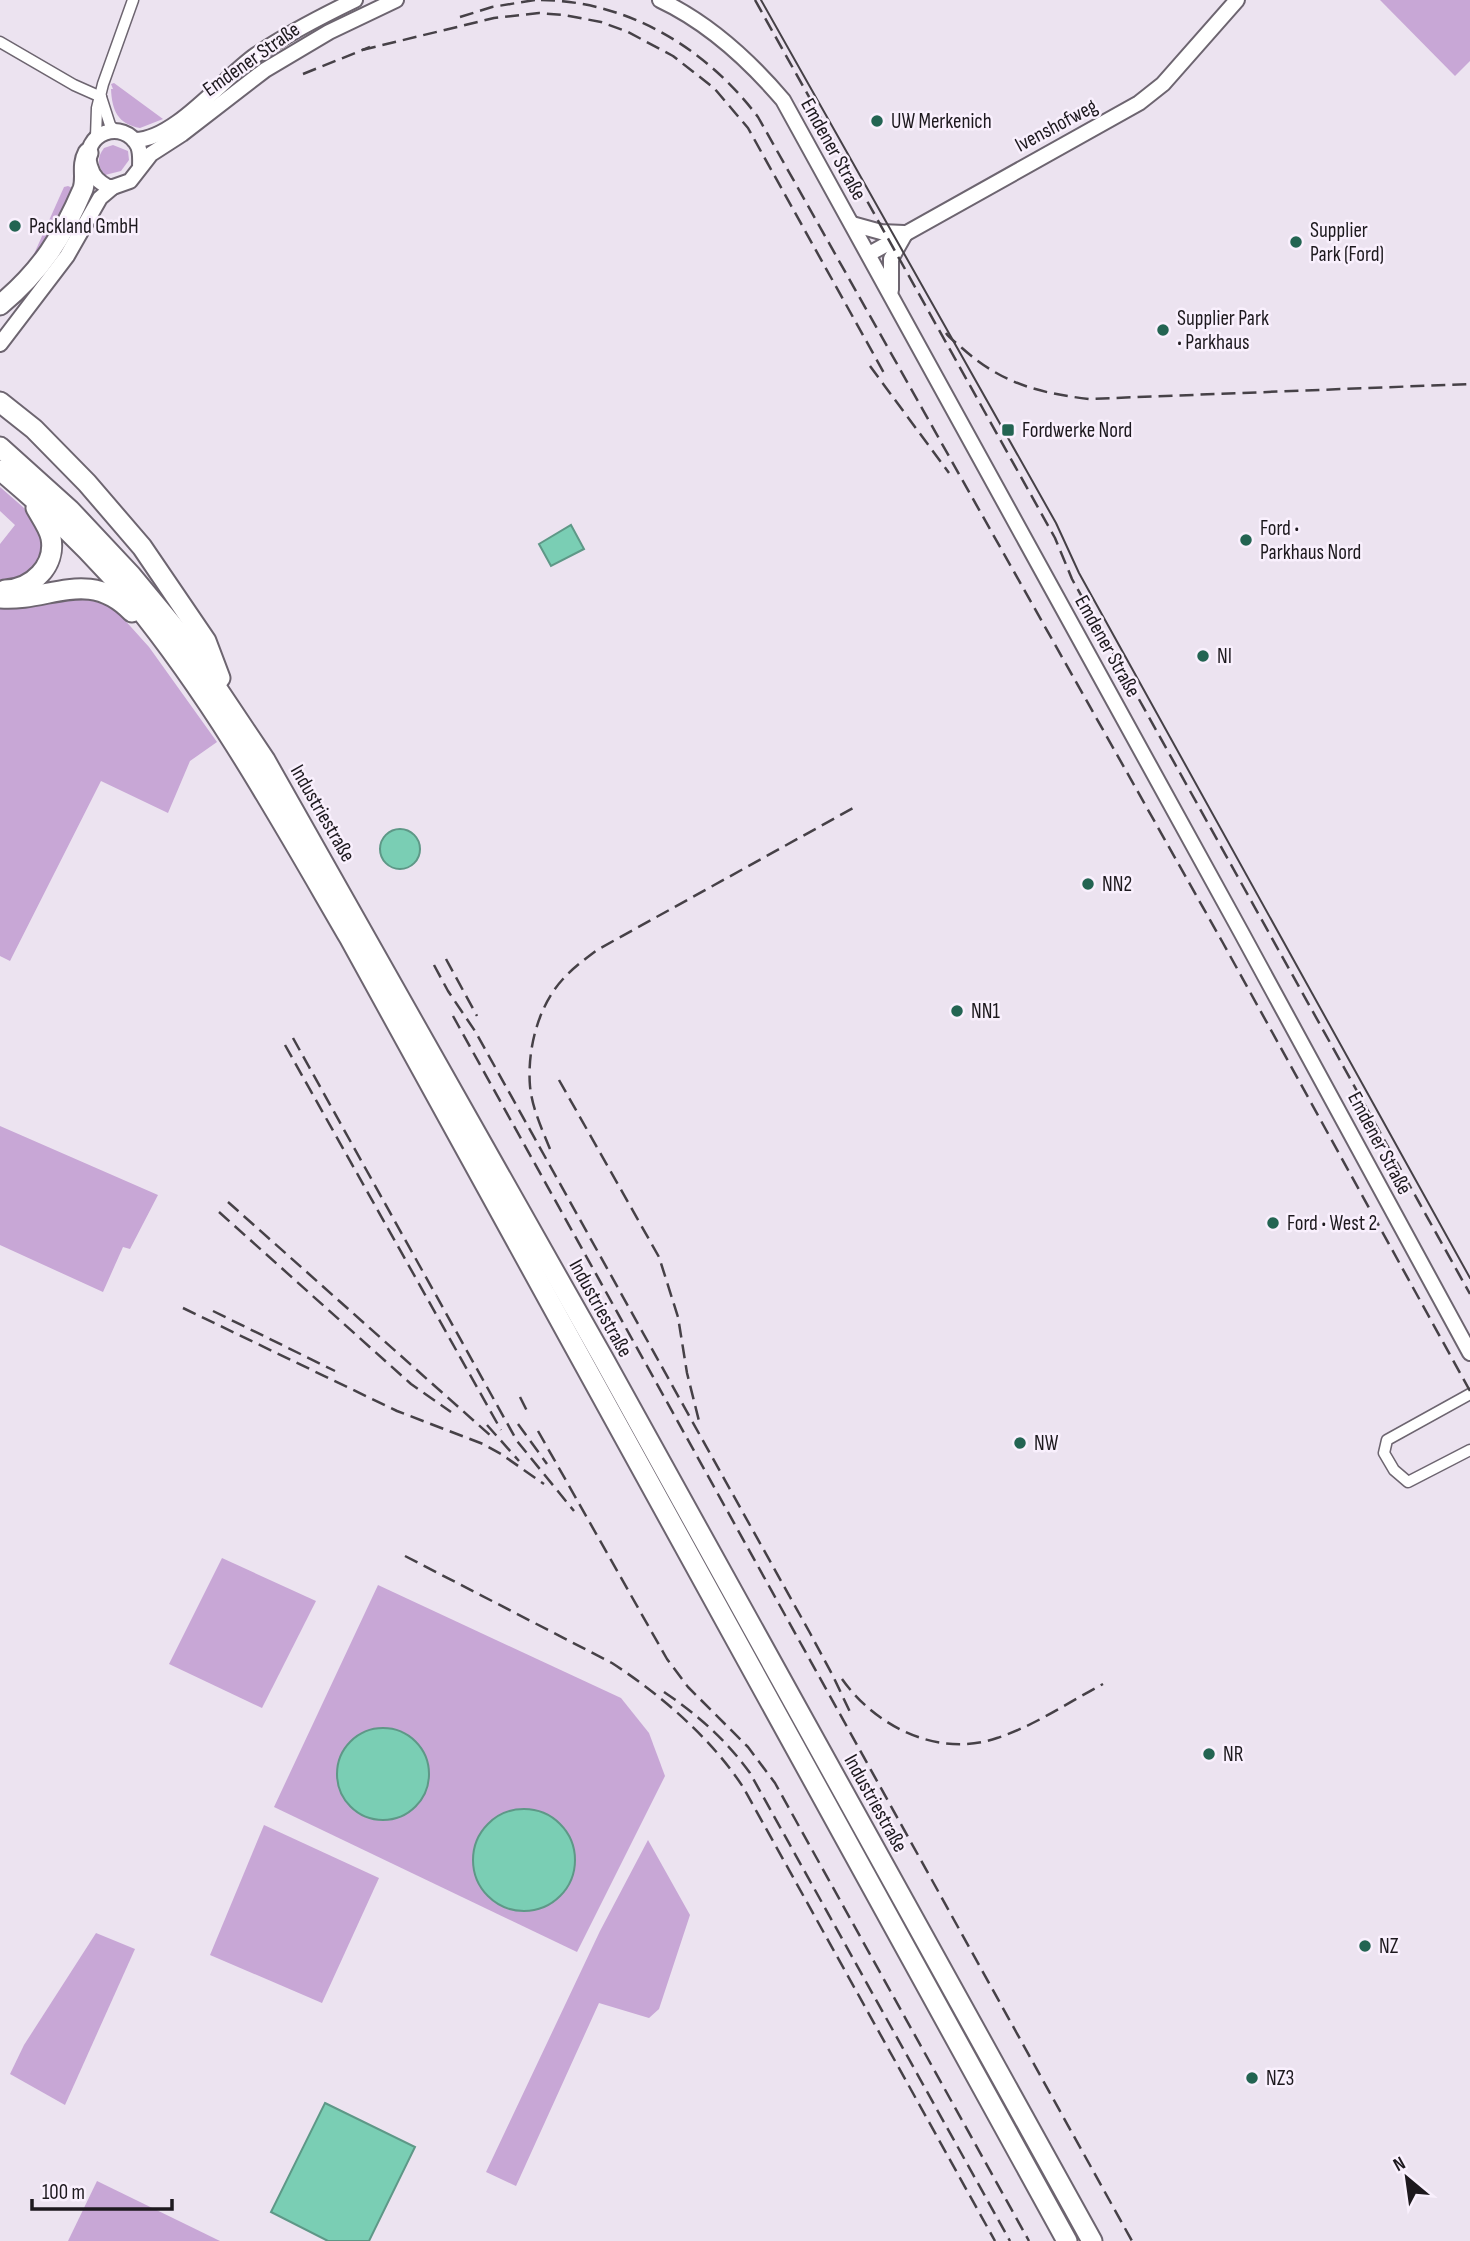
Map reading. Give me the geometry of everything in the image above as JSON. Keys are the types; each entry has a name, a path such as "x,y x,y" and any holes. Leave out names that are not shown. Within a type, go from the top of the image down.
{"highway":[{"path":"0,305 22,287 54,248 85,183 84,160 92,145"},
{"path":"0,402 34,429 142,547 206,641 230,705"},
{"name":"Industriestraße","path":"0,447 70,510 131,575 184,639 230,705 298,816 1092,2241"},
{"name":"Industriestraße","path":"0,470 91,555 132,601 180,663 251,769 349,937 1066,2241"},
{"path":"0,590 22,587 40,576 51,556 51,537 26,492"},
{"path":"0,598 19,599 74,587 99,590 124,604 180,663"}],"street":[{"path":"47,279 95,185 92,145 97,108 114,48 133,0"},
{"name":"Emdener Straße","path":"134,140 155,134 177,122 263,50 355,0"},
{"name":"Emdener Straße","path":"140,168 151,153 182,134 265,70 329,32 396,0"},
{"name":"Emdener Straße","path":"660,0 723,40 783,100 1470,1353"},
{"name":"Ivenshofweg","path":"869,254 1139,103 1163,85 1237,0"},
{"path":"1,44 101,97 110,125 116,132"},
{"path":"0,344 67,256 100,198 113,187 130,181 140,168 140,152 134,140 109,131 92,145"},
{"path":"96,179 105,186 113,187"},
{"path":"852,223 881,232 906,233 891,258 891,295"},
{"path":"1470,1394 1387,1440 1384,1452 1394,1470 1408,1482 1470,1450"}],"shaded area":[{"path":"1380,0 1470,0 1470,61 1455,76"},
{"path":"114,83 163,119 140,128 121,120 113,104 111,84"},
{"path":"113,145 128,151 129,160 121,171 105,175 100,168 99,158 104,148"},
{"path":"64,187 79,191 26,272"},
{"path":"0,487 24,508 42,533 41,559 23,578 0,583 0,544 15,525 0,511"},
{"path":"571,525 584,549 551,566 539,544"},
{"path":"85,596 113,607 149,647 217,742 190,761 168,813 101,781 10,961 0,956 0,609"},
{"path":"400,829 414,835 420,849 414,863 400,869 386,863 380,849 386,835"},
{"path":"0,1126 158,1195 130,1249 123,1247 103,1292 0,1245"},
{"path":"222,1558 316,1601 262,1708 169,1664"},
{"path":"378,1585 621,1698 649,1733 665,1776 577,1952 274,1807"},
{"path":"383,1728 401,1731 416,1741 426,1756 429,1774 426,1792 416,1807 401,1817 383,1820 365,1817 350,1807 340,1792 337,1774 340,1756 350,1741 365,1731"},
{"path":"524,1809 544,1813 560,1824 571,1840 575,1860 571,1880 560,1896 544,1907 524,1911 504,1907 488,1896 477,1880 473,1860 477,1840 488,1824 504,1813"},
{"path":"264,1825 379,1878 322,2003 210,1955"},
{"path":"648,1840 690,1915 659,2009 649,2018 599,2003 516,2186 486,2172 600,1931"},
{"path":"96,1933 135,1949 65,2105 10,2074 24,2045"},
{"path":"325,2103 415,2147 369,2241 328,2241 271,2212"},
{"path":"97,2181 220,2241 68,2241"}],"tram line":[{"path":"761,0 1056,523 1079,573 1470,1278"}],"railway":[{"path":"460,17 492,7 535,0"},
{"path":"541,0 573,2 604,9 663,33 714,70 758,117 1223,943 1470,1391"},
{"path":"755,0 1055,538 1072,579 1470,1294"},
{"path":"362,50 494,18 539,13 601,22 628,32 673,56 714,88 748,128 884,373"},
{"path":"303,74 370,47"},
{"path":"946,333 977,360 1006,378 1037,389 1089,399 1470,384"},
{"path":"870,366 949,473"},
{"path":"550,1149 533,1102 530,1058 541,1015 563,979 597,950 855,807"},
{"path":"446,959 477,1016"},
{"path":"434,965 475,1031 810,1633 850,1712"},
{"path":"453,1016 1132,2241"},
{"path":"293,1038 517,1441 574,1511"},
{"path":"285,1045 501,1430"},
{"path":"559,1080 659,1257 678,1317 687,1373 700,1425"},
{"path":"228,1202 491,1436"},
{"path":"219,1212 411,1384 451,1412"},
{"path":"183,1308 397,1411 483,1444 544,1484"},
{"path":"213,1311 335,1371"},
{"path":"520,1397 527,1411"},
{"path":"518,1424 547,1464"},
{"path":"487,1425 519,1461"},
{"path":"538,1431 667,1659 688,1687 748,1747 775,1783 1029,2241"},
{"path":"405,1556 612,1663 667,1703 716,1751 743,1787 995,2241"},
{"path":"842,1679 856,1696 890,1724 931,1741 953,1744 975,1743 1011,1733 1103,1684"},
{"path":"664,1692 711,1729 750,1773 1010,2241"}],"place":[{"name":"UW Merkenich","path":"877,121"},
{"name":"Packland GmbH","path":"15,226"},
{"name":"Supplier Park (Ford)","path":"1296,242"},
{"name":"Supplier Park • Parkhaus","path":"1163,330"},
{"name":"Fordwerke Nord","path":"1008,430"},
{"name":"Ford • Parkhaus Nord","path":"1246,540"},
{"name":"NI","path":"1203,656"},
{"name":"NN2","path":"1088,884"},
{"name":"NN1","path":"957,1011"},
{"name":"Ford • West 2","path":"1273,1223"},
{"name":"NW","path":"1020,1443"},
{"name":"NR","path":"1209,1754"},
{"name":"NZ","path":"1365,1946"},
{"name":"NZ3","path":"1252,2078"}]}
